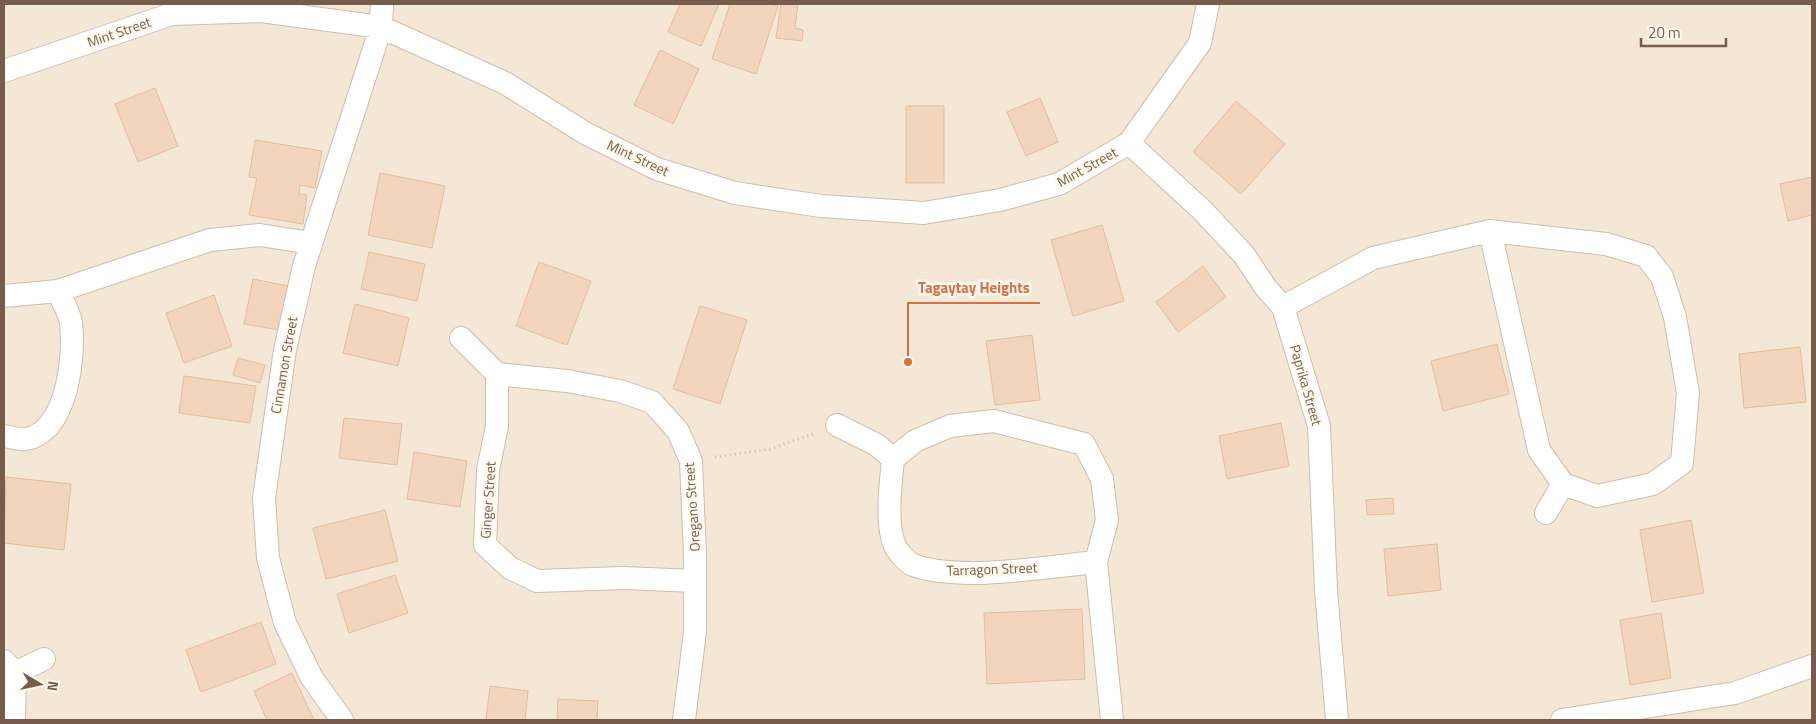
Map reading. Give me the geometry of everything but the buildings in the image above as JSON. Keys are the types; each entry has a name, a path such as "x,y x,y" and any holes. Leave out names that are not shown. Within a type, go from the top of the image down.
{"street":[{"name":"Cinnamon Street","path":"340,719 312,678 285,623 268,558 264,498 285,350 311,243 380,27 382,4"},
{"name":"Mint Street","path":"4,71 172,9 261,11 380,27 505,83 585,133 657,170 745,194 821,206 924,213 1000,200 1059,184 1129,143 1200,42 1208,4"},
{"name":"Paprika Street","path":"1129,143 1202,210 1244,255 1266,288 1283,307 1319,426 1326,590 1337,720"},
{"path":"1283,307 1373,258 1490,231 1606,244 1646,256 1662,277 1675,317 1688,393 1682,463 1652,484 1596,496 1563,484 1539,450 1490,231"},
{"path":"4,296 58,291 210,240 260,235 311,243"},
{"path":"4,436 26,439 49,428 64,400 70,362 71,322 58,291"},
{"path":"461,338 497,374"},
{"name":"Oregano Street","path":"497,374 568,381 620,391 652,402 678,431 691,460 695,581 695,632 684,720"},
{"name":"Ginger Street","path":"497,374 497,426 488,470 485,545 510,568 537,580 623,578 695,581"},
{"path":"837,425 877,445 893,458 915,441 950,426 994,421 1084,444 1102,479 1107,520 1096,562 1112,720"},
{"name":"Tarragon Street","path":"893,458 889,515 895,546 911,564 945,572 1009,571 1096,562"},
{"path":"1546,513 1563,484"},
{"path":"14,720 9,667 44,659"},
{"path":"1562,720 1735,693 1812,666"}],"path":[{"path":"691,460 770,449 837,425"}],"shaded area":[{"path":"4,4 1812,4 1812,720 4,720"}],"place":[{"name":"Tagaytay Heights","path":"908,362"}]}
